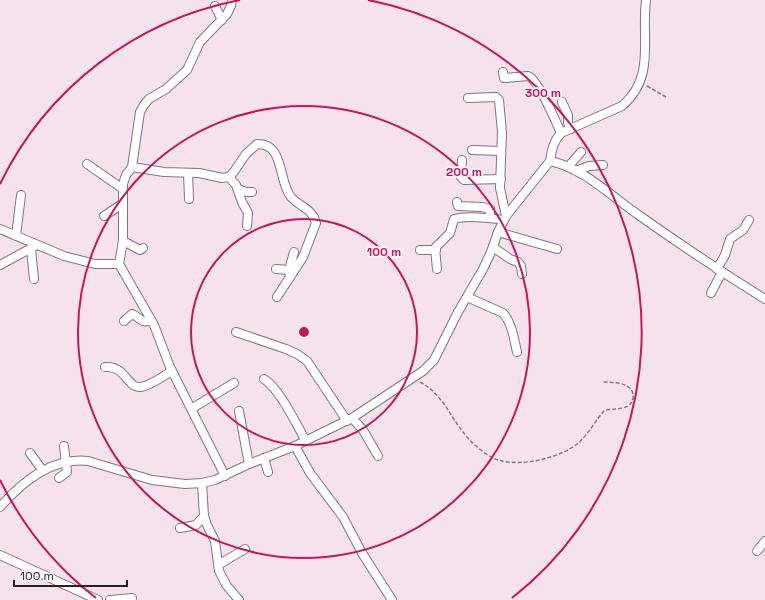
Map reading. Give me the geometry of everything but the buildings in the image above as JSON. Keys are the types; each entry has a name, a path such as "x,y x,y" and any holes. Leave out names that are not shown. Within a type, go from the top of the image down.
{"street":[{"path":"226,476 172,371 152,320 119,264 123,241 123,189 126,175 132,167 140,112 144,104 149,99 166,89 183,75 189,66 200,42 230,10 232,0"},
{"path":"0,507 21,485 43,471 66,462 80,460 152,480 170,483 202,483 226,476 249,464 295,446 349,419 422,371 434,360 467,297 484,269 505,218 550,161 553,143 555,140 561,133 622,106 630,100 644,72 646,0"},
{"path":"215,6 222,20"},
{"path":"503,72 504,78 532,77 561,133"},
{"path":"468,98 496,97 499,100 502,132 501,194 505,218"},
{"path":"562,102 568,115 568,123 571,129"},
{"path":"132,167 164,172 199,173 222,178 229,177 233,174 238,165 252,148 257,144 269,147 278,157 287,191 294,200 312,213 316,223 303,256 290,274 277,297"},
{"path":"472,150 501,151"},
{"path":"568,167 581,152"},
{"path":"462,160 461,177 464,180 501,179"},
{"path":"550,161 576,170 641,217 765,299"},
{"path":"87,164 123,189"},
{"path":"576,170 588,166 603,165"},
{"path":"188,173 189,199"},
{"path":"229,177 238,189 242,202 248,213 247,226"},
{"path":"238,189 252,192"},
{"path":"16,236 21,195"},
{"path":"457,202 458,206 482,207 490,209 490,218"},
{"path":"104,216 122,204"},
{"path":"437,269 436,246 450,232 454,219 505,218"},
{"path":"711,293 730,239 743,230 749,220"},
{"path":"0,229 16,236 34,247 64,256 95,264 119,264"},
{"path":"498,232 557,249"},
{"path":"123,241 140,250 143,248"},
{"path":"0,265 34,247"},
{"path":"34,247 34,279"},
{"path":"493,247 510,259 518,262 521,266 522,274"},
{"path":"420,250 436,250"},
{"path":"290,274 294,252"},
{"path":"276,269 290,274"},
{"path":"467,297 503,313 510,323 517,352"},
{"path":"124,321 132,314 145,322 152,320"},
{"path":"236,332 286,349 307,361 349,419 363,430 378,456"},
{"path":"105,367 116,368 134,386 139,387 146,385 172,371"},
{"path":"264,379 269,382 278,392 306,440"},
{"path":"191,409 234,383"},
{"path":"239,411 249,464"},
{"path":"60,478 67,472 64,446"},
{"path":"295,446 310,473 343,517 362,553 392,600"},
{"path":"30,453 43,471"},
{"path":"264,458 268,472"},
{"path":"202,483 204,516 207,526 215,541 219,571 223,579 239,600"},
{"path":"180,528 196,525 204,516"},
{"path":"757,551 765,541"},
{"path":"218,565 245,549"},
{"path":"0,555 81,597 98,600"},
{"path":"110,600 132,598"}],"path":[{"path":"640,82 666,97"},
{"path":"411,378 423,384 438,395 464,434 485,453 502,462 545,460 576,445 604,411 625,407 630,405 633,401 633,395 630,388 616,382 602,382"}]}
